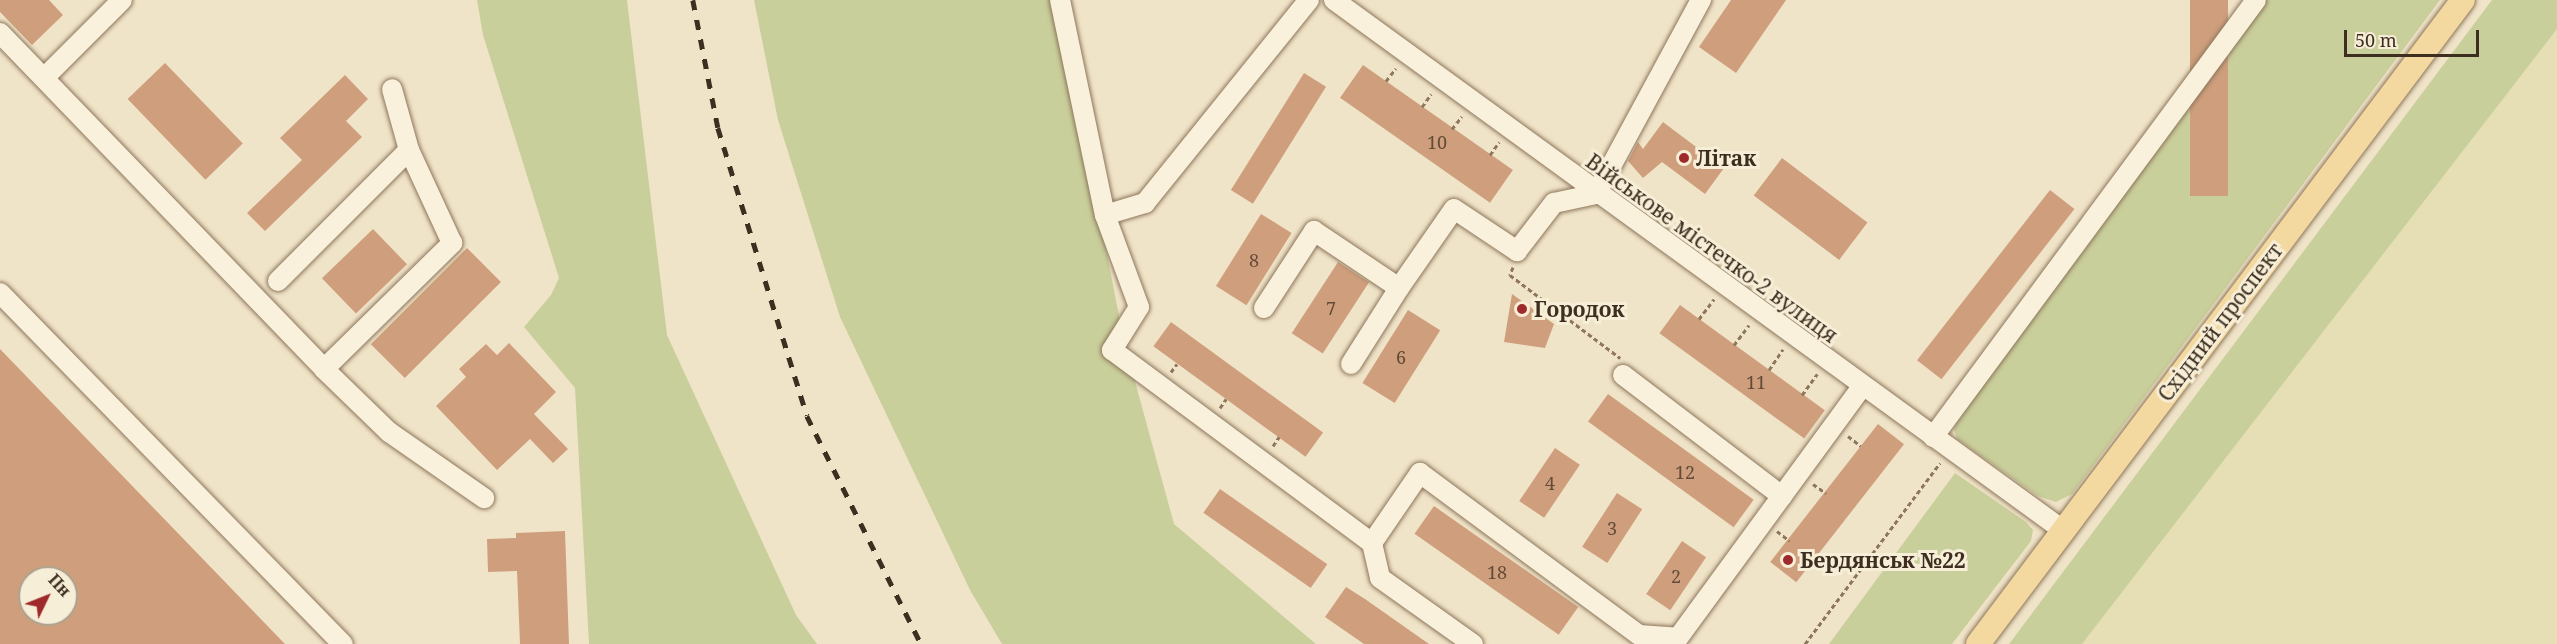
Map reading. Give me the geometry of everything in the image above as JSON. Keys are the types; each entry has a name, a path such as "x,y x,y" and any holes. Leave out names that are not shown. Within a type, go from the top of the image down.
{"main road":[{"name":"Східний проспект","path":"1978,644 2463,0"}],"street":[{"path":"44,78 122,0"},
{"path":"1060,0 1105,215 1138,307 1112,350 1372,543 1380,578 1473,644"},
{"path":"1105,215 1145,203 1309,0"},
{"name":"Військове містечко-2 вулиця","path":"1334,0 1792,337 2064,531"},
{"path":"1351,364 1399,288 1455,209 1517,251 1554,204 1596,194 1701,0"},
{"path":"1933,437 2256,0"},
{"path":"0,33 324,369 389,432 484,498"},
{"path":"324,369 452,243 409,150 392,89"},
{"path":"278,281 409,150"},
{"path":"1264,308 1314,231 1399,288"},
{"path":"0,293 343,644"},
{"path":"1623,375 1782,496"},
{"path":"1372,543 1420,473 1636,639 1678,639 1862,387"}],"path":[{"path":"1517,251 1510,275 1619,355 1623,375"},
{"path":"1699,320 1723,286"},
{"path":"1734,345 1758,312"},
{"path":"1768,370 1792,337"},
{"path":"1802,395 1826,361"},
{"path":"1805,644 1950,449"}],"shaded area":[{"path":"2557,29 2557,644 2082,644"}],"green space":[{"path":"477,0 627,0 667,335 796,615 817,644 589,644 575,388 524,327 551,295 559,278 483,35"},
{"path":"754,0 1057,0 1124,341 1174,524 1316,644 1002,644 970,590 840,317 778,120"},
{"path":"2243,0 2440,0 2072,494 2056,502 2038,496 1957,439 1954,429 1959,413 2258,12"},
{"path":"2492,0 2557,0 2557,29 2082,644 2009,644"},
{"path":"1955,473 2026,522 2033,530 2031,541 1952,644 1829,644"}],"building":[{"path":"0,0 49,0 63,15 32,45 0,12"},
{"path":"1731,0 1786,0 1736,73 1699,47"},
{"path":"2190,0 2228,0 2228,196 2190,196"},
{"path":"165,63 243,144 205,180 128,99"},
{"path":"1363,65 1513,170 1490,203 1340,98"},
{"path":"1304,73 1326,87 1253,204 1231,190"},
{"path":"345,75 368,99 346,121 362,137 265,231 247,213 302,160 280,138"},
{"name":"Літак","path":"1663,122 1724,168 1705,194 1662,162 1643,178 1628,161 1638,142 1643,149"},
{"path":"1782,158 1867,222 1839,260 1754,196"},
{"path":"2050,190 2074,209 1941,379 1917,360"},
{"path":"1261,214 1292,233 1246,305 1216,286"},
{"path":"373,229 407,264 356,314 322,278"},
{"path":"467,248 501,282 405,378 371,344"},
{"path":"1338,262 1369,282 1323,353 1292,333"},
{"name":"Городок","path":"1512,294 1554,324 1545,348 1504,342"},
{"path":"1680,305 1825,410 1804,439 1659,333"},
{"path":"1408,310 1440,330 1395,403 1362,383"},
{"path":"1171,322 1323,433 1305,457 1153,346"},
{"path":"509,343 556,392 534,414 568,449 553,463 530,439 497,470 436,406 466,377 459,369 486,344 497,355"},
{"path":"0,349 285,644 0,644"},
{"path":"1608,394 1754,500 1734,527 1588,422"},
{"path":"1878,424 1904,444 1796,582 1770,562"},
{"path":"1555,448 1580,465 1544,518 1519,501"},
{"path":"1220,489 1327,564 1311,588 1203,513"},
{"path":"1617,493 1642,509 1607,563 1582,547"},
{"path":"1434,506 1578,607 1559,635 1414,534"},
{"path":"565,531 569,644 520,644 517,571 488,572 487,539 516,538 516,533"},
{"path":"1682,541 1706,557 1670,610 1646,594"},
{"path":"1346,587 1429,644 1364,644 1325,617"}],"railway":[{"path":"693,0 718,128 807,416 921,644"}],"place":[{"name":"Літак","path":"1684,158"},
{"name":"Городок","path":"1522,309"},
{"name":"Бердянськ №22","path":"1788,560"}]}
